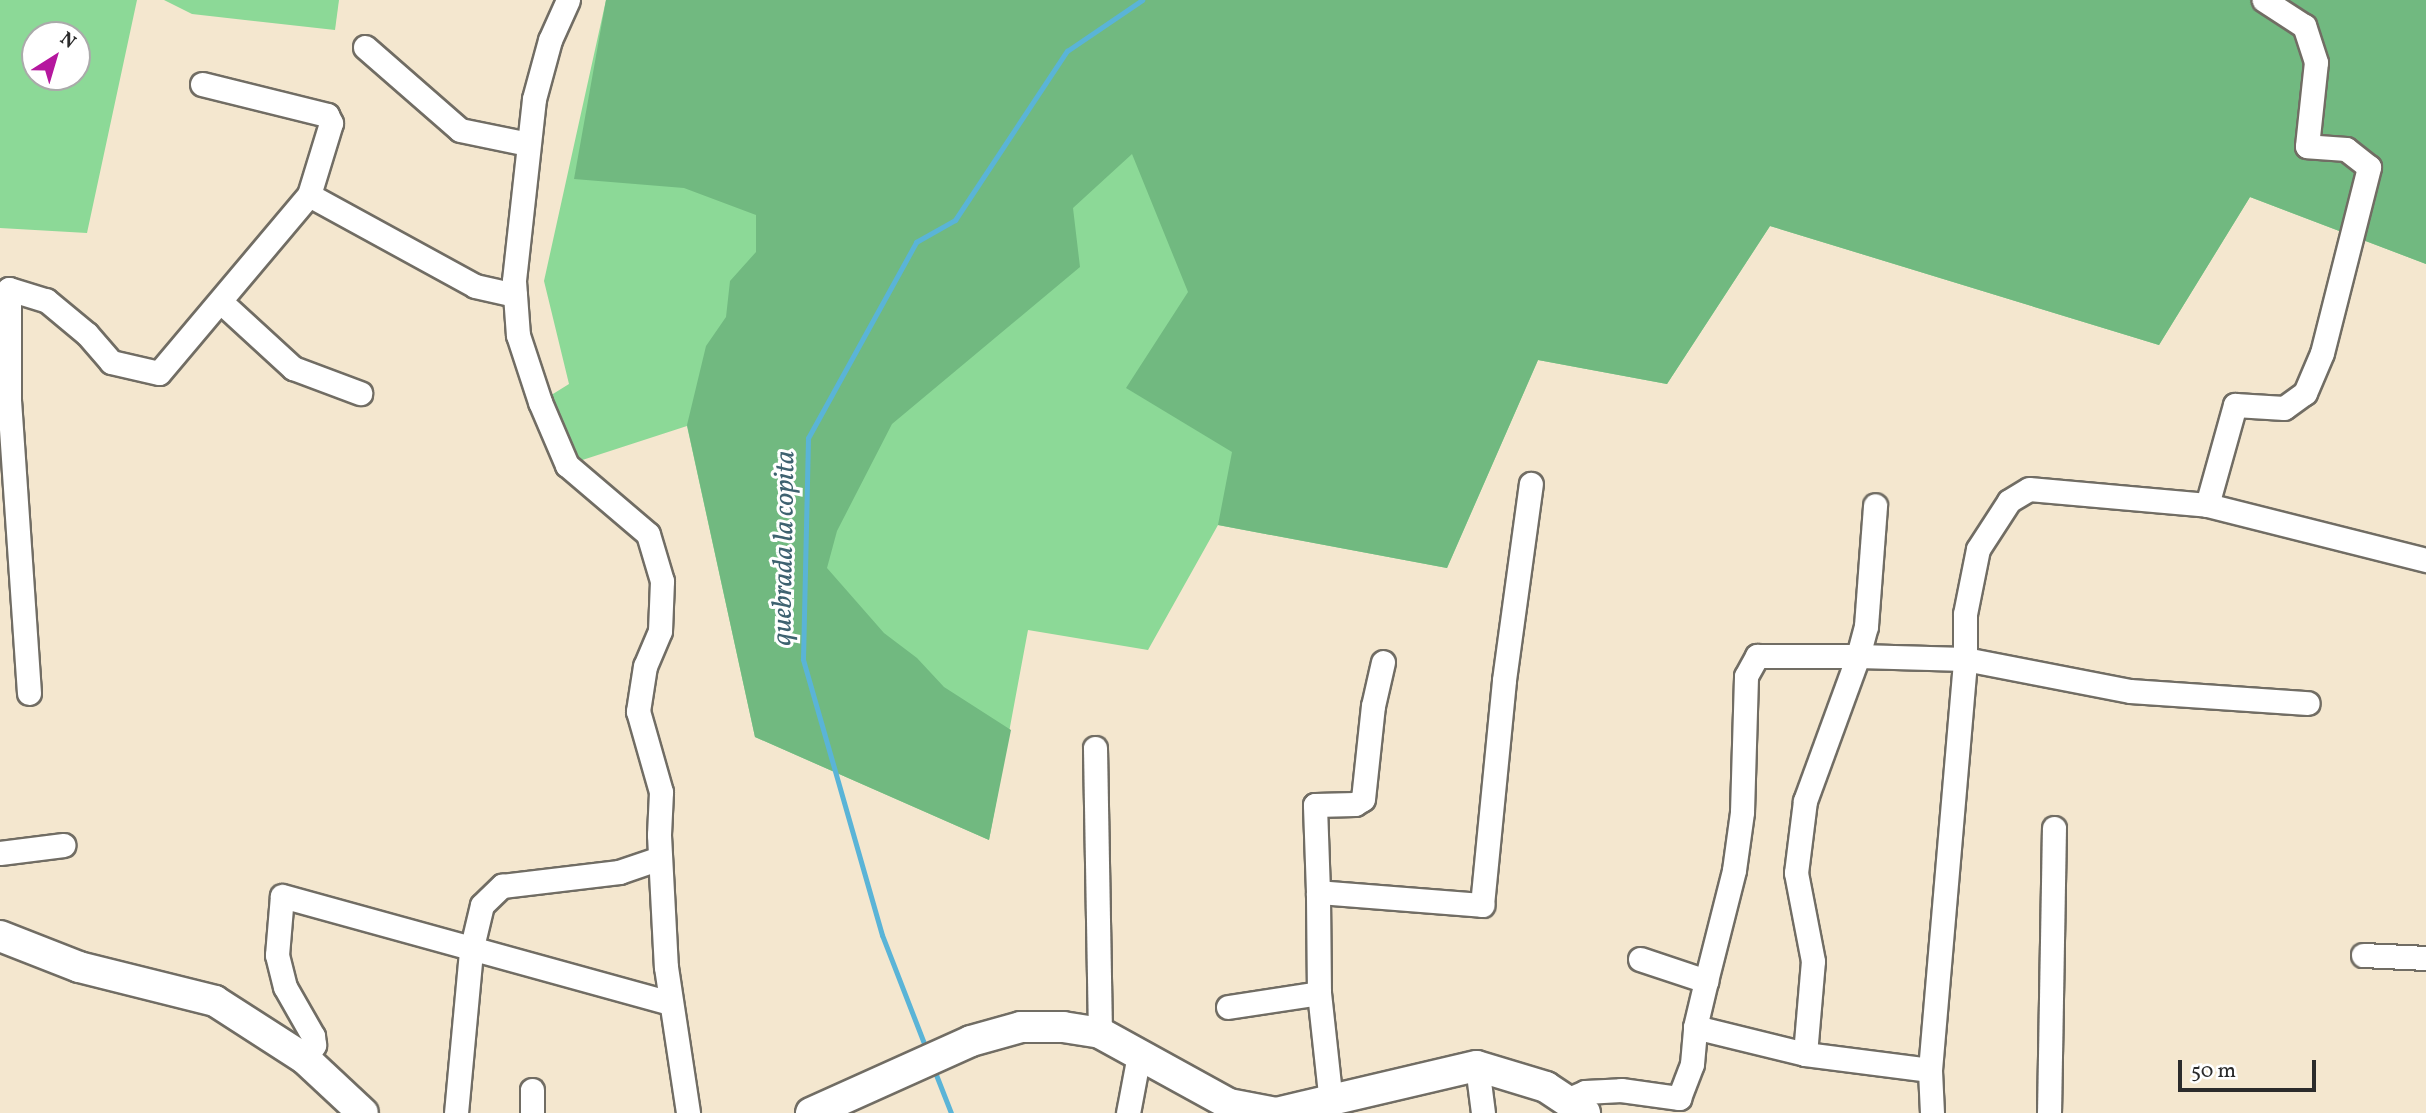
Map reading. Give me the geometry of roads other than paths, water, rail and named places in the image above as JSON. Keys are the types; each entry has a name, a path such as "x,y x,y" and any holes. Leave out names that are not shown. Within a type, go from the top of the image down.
{"main road":[{"path":"0,936 79,967 215,1000 305,1059 363,1113"},
{"path":"811,1113 971,1041 1021,1027 1063,1027 1100,1034 1229,1104 1276,1113 1331,1103 1476,1066 1512,1073 1574,1107"}],"street":[{"path":"568,0 550,40 528,144 515,295 518,335 540,402 567,465 648,534 662,582 660,631 645,666 638,711 661,792 660,858 670,1003 688,1113"},
{"path":"2207,505 2235,405 2284,408 2305,393 2322,353 2369,167 2346,149 2307,146 2316,62 2304,26 2264,0"},
{"path":"365,47 460,130 528,144"},
{"path":"29,693 8,556 5,290 47,300 87,334 111,362 159,373 222,302 309,195 331,123 327,115 202,84"},
{"path":"309,195 475,286 515,295"},
{"path":"222,302 293,368 360,393"},
{"path":"1318,892 1482,905 1504,680 1531,484"},
{"path":"1932,1113 1930,1069 1965,659 1965,614 1978,549 2009,501 2029,489 2207,505 2426,560"},
{"path":"1805,1054 1813,961 1796,873 1805,801 1858,656 1866,626 1875,505"},
{"path":"1574,1107 1585,1092 1621,1090 1679,1098 1692,1064 1695,1027 1737,847 1746,751 1742,715 1752,661 1770,655 1965,659 2130,691 2308,703"},
{"path":"1331,1103 1319,993 1315,806 1354,804 1363,799 1373,706 1383,662"},
{"path":"1095,748 1100,1034"},
{"path":"2049,1113 2054,828"},
{"path":"0,853 63,845"},
{"path":"456,1113 471,951 482,905 502,886 619,872 660,858"},
{"path":"305,1059 314,1045 313,1036 285,987 277,956 282,896 471,951 670,1003"},
{"path":"2363,955 2426,958"},
{"path":"1640,959 1706,981"},
{"path":"1228,1007 1319,993"},
{"path":"1695,1027 1805,1054 1930,1069"},
{"path":"1128,1113 1139,1055"},
{"path":"1476,1066 1483,1113"}],"waterway":[{"name":"quebrada la copita","path":"927,1051 882,935 803,659 808,438 916,242 955,220 1067,51 1142,0"},
{"name":"quebrada la copita","path":"933,1067 951,1113"}]}
